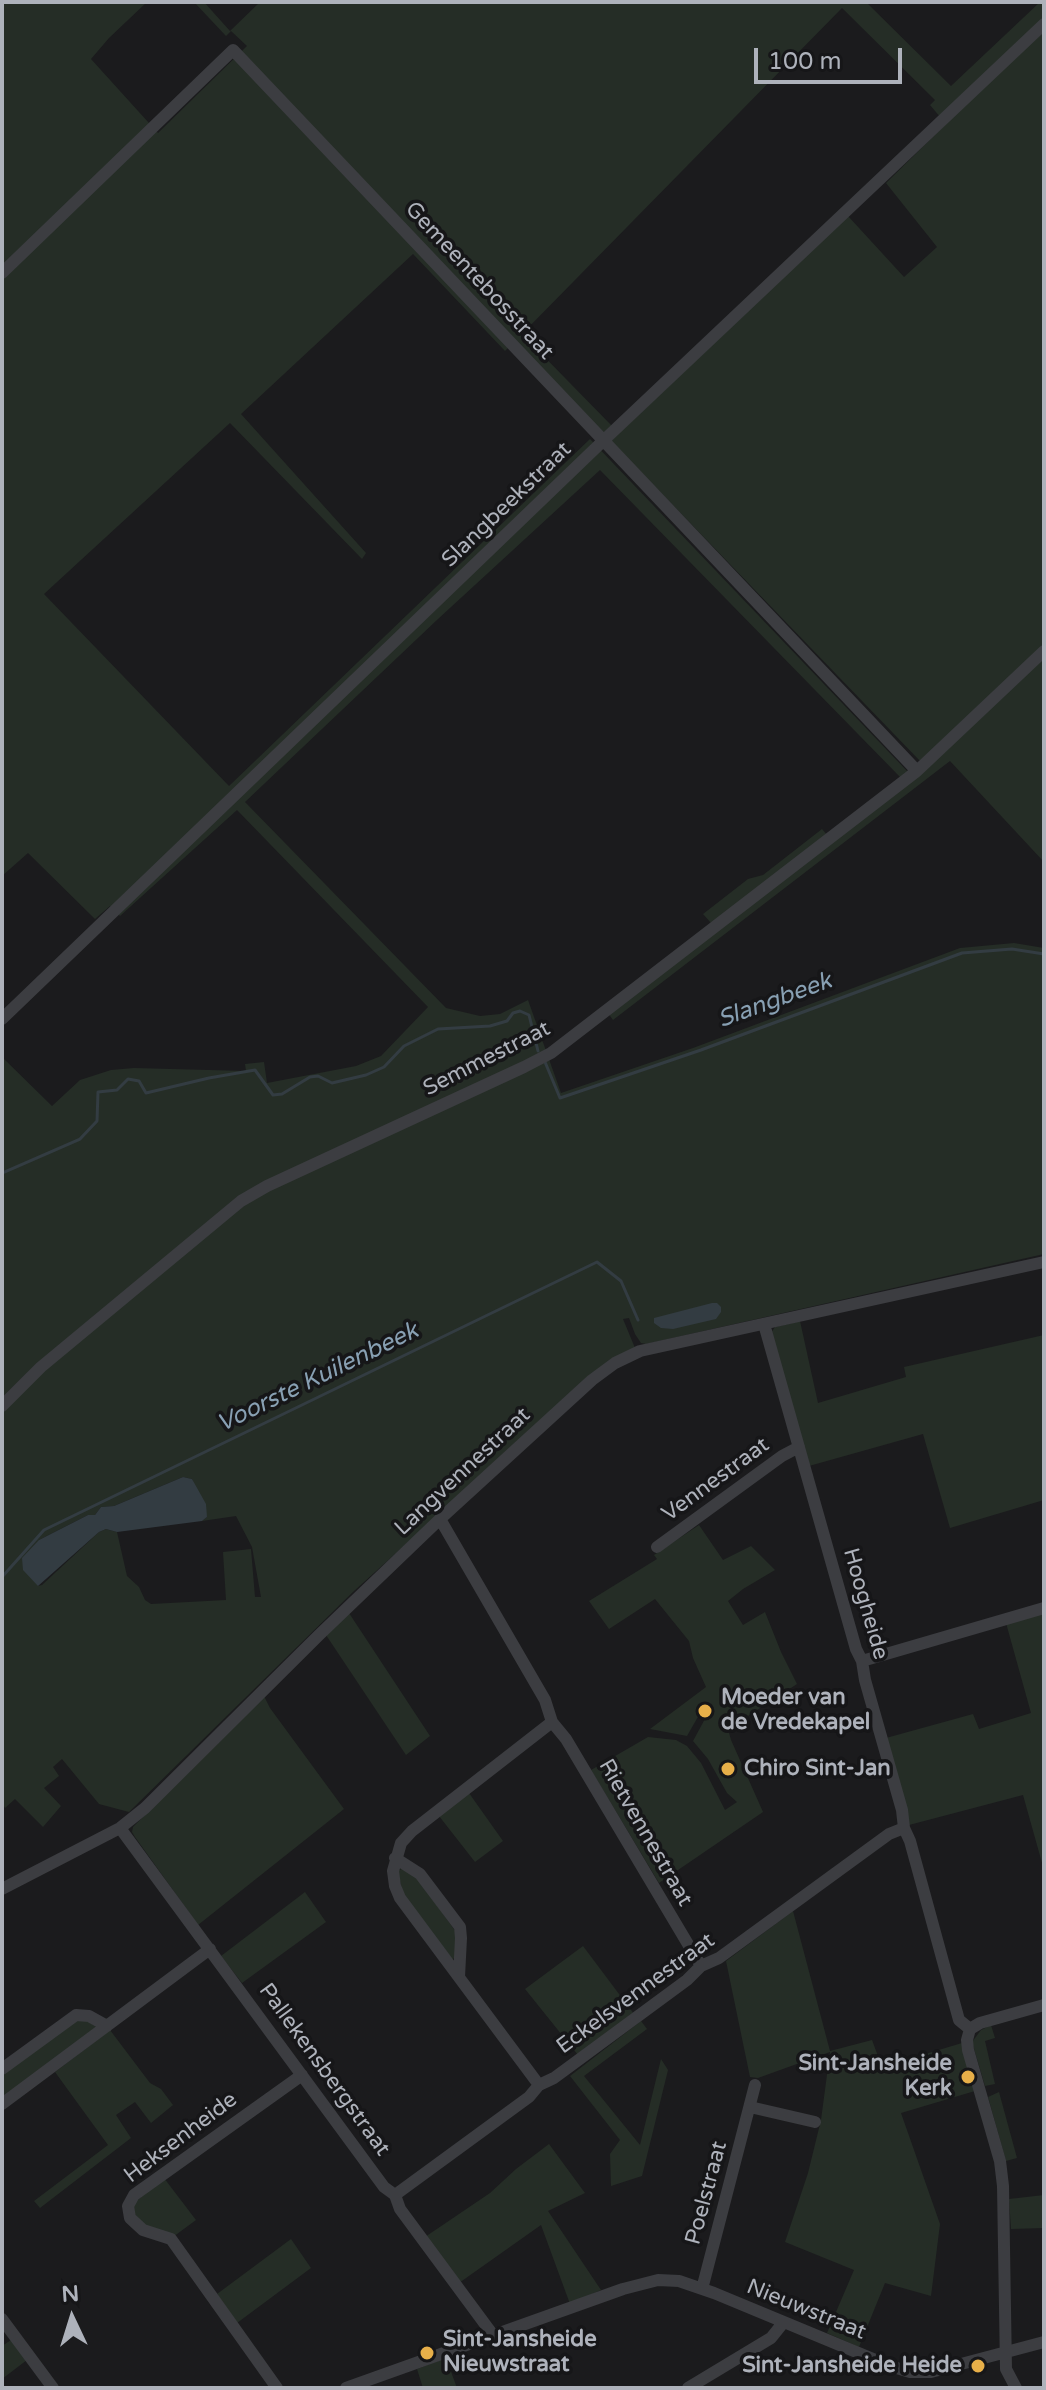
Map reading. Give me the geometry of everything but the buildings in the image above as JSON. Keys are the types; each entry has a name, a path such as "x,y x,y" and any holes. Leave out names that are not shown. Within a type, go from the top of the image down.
{"street":[{"name":"Slangbeekstraat","path":"2,1019 603,441 1044,24"},
{"name":"Gemeentebosstraat","path":"2,273 233,50 917,771"},
{"name":"Semmestraat","path":"2,1406 41,1367 241,1201 551,1053 917,771 1044,651"},
{"name":"Langvennestraat","path":"2,1889 120,1828 156,1797 440,1519 592,1380 615,1363 640,1351 1044,1262"},
{"name":"Hoogheide","path":"764,1324 856,1649 862,1661 902,1810 904,1828 959,2020 970,2029"},
{"name":"Vennestraat","path":"657,1547 782,1456 799,1447"},
{"name":"Rietvennestraat","path":"440,1519 545,1700 552,1722 566,1739 701,1966"},
{"path":"862,1661 1044,1608"},
{"path":"539,2085 400,1898 393,1871 401,1843 412,1831 552,1722"},
{"name":"Pallekensbergstraat","path":"120,1828 384,2187 395,2195 400,2209 493,2335"},
{"name":"Eckelsvennestraat","path":"395,2195 529,2097 539,2085 554,2078 687,1980 701,1966 719,1958 889,1834 904,1828"},
{"path":"395,1858 420,1874 460,1927 459,1977"},
{"path":"2,2104 210,1949"},
{"path":"1016,2388 1006,2369 1000,2161 967,2040 970,2029 980,2023 1044,2005"},
{"path":"2,2069 76,2015 89,2016 107,2026"},
{"name":"Heksenheide","path":"277,2388 171,2239 143,2230 130,2218 128,2206 134,2195 302,2075"},
{"name":"Poelstraat","path":"702,2289 755,2085"},
{"path":"750,2107 815,2122"},
{"name":"Nieuwstraat","path":"346,2388 641,2283 658,2280 679,2281 702,2289 910,2372 931,2372 1044,2342"},
{"path":"2,2319 53,2388"},
{"path":"688,2388 771,2338 783,2323"}],"shaded area":[{"path":"2,2 147,2 91,59 158,133 247,46 231,31 226,36 194,2 204,2 230,31 260,2 866,2 951,86 1040,2 1044,2 1044,645 996,690 1044,655 1044,862 950,761 613,1020 605,1009 711,923 703,914 748,879 763,875 822,829 828,836 900,777 600,470 245,802 446,1008 480,1016 500,1014 528,1000 561,1093 693,1048 960,948 1014,943 1044,948 1044,1254 646,1344 641,1343 635,1334 629,1318 623,1319 635,1348 354,1591 129,1812 99,1804 62,1759 53,1767 59,1776 44,1788 61,1806 43,1827 15,1799 5,1808 2,1803 2,1057 52,1106 80,1080 111,1070 246,1071 245,1064 264,1062 267,1083 356,1066 381,1056 428,1007 237,810 120,916 110,906 95,919 28,853 2,876","holes":["842,8 935,100 930,105 946,124 886,183 937,247 904,277 848,216 611,441 920,761 907,771 590,439 229,786 44,594 230,423 362,559 366,553 241,414 413,254 505,351 513,343 602,434 612,426 522,334","183,1477 192,1479 207,1517 202,1521 236,1516 252,1547 261,1597 255,1597 251,1549 223,1552 226,1600 151,1604 127,1576 117,1532 106,1529 38,1586 39,1540 88,1515 95,1515 101,1507 114,1506"]},
{"path":"712,1303 721,1307 716,1319 673,1329 661,1328 654,1323 654,1318"},
{"path":"800,1321 818,1403 906,1377 904,1367 1044,1335 1044,1500 950,1528 923,1434 809,1466 771,1333 775,1327"},
{"path":"183,1477 192,1479 206,1504 207,1517 202,1521 117,1532 106,1529 38,1586 23,1570 22,1558 39,1540 88,1515 95,1515 101,1507 114,1506"},
{"path":"699,1525 723,1560 751,1546 775,1570 728,1601 743,1625 765,1612 797,1684 728,1729 763,1812 659,1883 591,1770 648,1737 676,1740 687,1746 701,1763 725,1810 737,1802 727,1793 708,1759 693,1741 706,1717 699,1715 687,1736 650,1729 706,1687 689,1641 655,1599 609,1629 589,1601 657,1559 654,1555"},
{"path":"1044,1612 1044,1870 1023,1795 909,1825 886,1738 973,1714 979,1729 1031,1713 1006,1623"},
{"path":"349,1613 430,1736 406,1755 326,1635"},
{"path":"264,1696 344,1809 198,1925 135,1837 133,1827"},
{"path":"469,1793 503,1841 475,1862 439,1816"},
{"path":"403,1868 415,1874 456,1932 456,1958 452,1959 403,1894 398,1871"},
{"path":"305,1892 326,1922 242,1983 221,1956"},
{"path":"793,1911 830,2051 872,2040 882,2067 962,2043 975,2091 901,2113 940,2224 931,2296 885,2283 859,2347 827,2333 854,2270 785,2242 808,2173 821,2120 830,2052 758,2078 750,2077 726,1961"},
{"path":"583,1946 634,2014 578,2055 525,1989"},
{"path":"83,2018 98,2028 6,2097 2,2096 2,2075 5,2071 74,2021"},
{"path":"641,2021 647,2029 584,2076 640,2145 661,2059 668,2070 642,2176 611,2186 610,2154 620,2140 570,2076"},
{"path":"991,2025 995,2038 985,2041 995,2084 985,2086 972,2042 981,2030"},
{"path":"110,2030 150,2083 161,2089 173,2105 151,2123 135,2102 116,2115 131,2138 40,2208 34,2201 108,2145 55,2072"},
{"path":"999,2092 1017,2158 1006,2161 988,2097"},
{"path":"549,2144 585,2193 548,2211 601,2290 570,2304 541,2225 459,2283 425,2237 490,2193"},
{"path":"164,2178 196,2220 173,2237 137,2222 133,2207"},
{"path":"1044,2195 1044,2228 1011,2229 1009,2199"},
{"path":"291,2239 311,2268 237,2323 217,2294"},
{"path":"11,2340 27,2360 2,2379 2,2346"},
{"path":"446,2358 457,2388 423,2388 417,2369"}],"waterway":[{"name":"Slangbeek","path":"545,1062 560,1098 701,1050 962,953 1012,949 1044,954"},
{"name":"Slangbeek","path":"2,1173 80,1139 97,1121 98,1092 117,1090 128,1079 139,1081 146,1093 255,1070 273,1095 282,1094 310,1077 318,1076 332,1083 366,1075 384,1067 404,1046 438,1029 490,1026 507,1021 513,1013 520,1011 529,1015 538,1051"},
{"name":"Voorste Kuilenbeek","path":"2,1577 44,1530 597,1262 621,1281 638,1320"}],"place":[{"name":"Moeder van de Vredekapel","path":"705,1711"},
{"name":"Chiro Sint-Jan","path":"728,1769"},
{"name":"Sint-Jansheide Kerk","path":"968,2077"},
{"name":"Sint-Jansheide Nieuwstraat","path":"427,2353"},
{"name":"Sint-Jansheide Heide","path":"978,2366"}]}
